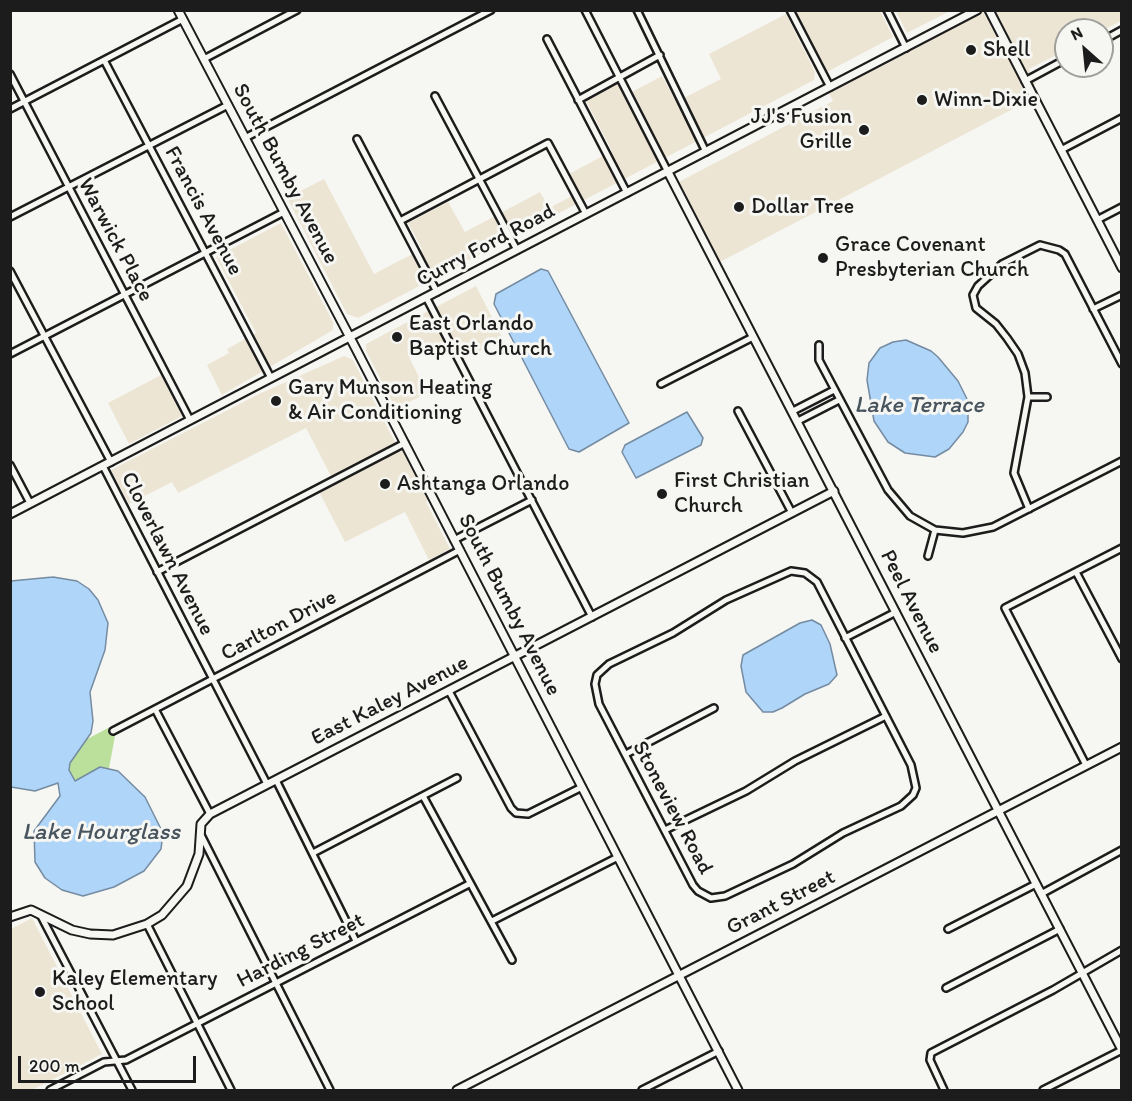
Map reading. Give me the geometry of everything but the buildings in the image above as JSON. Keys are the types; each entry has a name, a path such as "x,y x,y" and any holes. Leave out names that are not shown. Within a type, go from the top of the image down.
{"street":[{"name":"South Bumby Avenue","path":"178,10 405,443 738,1090"},
{"path":"204,59 297,10"},
{"path":"245,138 491,10"},
{"path":"585,10 668,172"},
{"path":"637,10 706,152"},
{"path":"790,10 830,87"},
{"path":"887,10 906,48"},
{"name":"Curry Ford Road","path":"10,514 977,10"},
{"path":"989,10 1122,268"},
{"path":"10,109 183,19"},
{"path":"547,39 627,193"},
{"path":"578,100 660,56"},
{"name":"Francis Avenue","path":"104,60 271,378"},
{"path":"1025,81 1054,65"},
{"name":"Warwick Place","path":"10,74 190,420"},
{"path":"435,96 517,250"},
{"path":"10,217 228,105"},
{"path":"1061,150 1122,118"},
{"path":"357,139 437,292"},
{"path":"400,221 548,143 586,214"},
{"name":"Peel Avenue","path":"668,172 1122,1050"},
{"path":"1097,220 1122,207"},
{"path":"10,354 284,212"},
{"path":"1029,509 1014,473 1028,397 1026,373 1018,354 996,324 976,308 973,302 978,286 1002,264 1040,245 1050,246 1065,254 1122,364"},
{"name":"Cloverlawn Avenue","path":"10,271 111,462"},
{"path":"1093,309 1122,295"},
{"path":"426,297 592,617"},
{"path":"661,384 753,337"},
{"path":"819,345 819,360 888,490 910,516 935,530 949,533 978,531 1029,509 1122,461"},
{"path":"793,411 834,390"},
{"path":"1028,397 1047,397"},
{"path":"798,421 839,400"},
{"path":"738,411 792,513"},
{"path":"157,573 405,443"},
{"path":"10,465 30,503"},
{"name":"Cloverlawn Avenue","path":"103,466 267,784"},
{"name":"East Kaley Avenue","path":"210,814 834,491"},
{"path":"454,540 531,500"},
{"path":"928,556 935,530"},
{"path":"1086,765 1005,608 1122,548"},
{"name":"Carlton Drive","path":"113,731 460,550"},
{"name":"Stoneview Road","path":"791,571 805,573 817,582 845,638 915,773 916,788 913,795 901,806 843,833 793,864 725,896 711,898 698,891 596,698 597,675 609,664 673,633 726,600 791,571"},
{"path":"1076,572 1122,659"},
{"path":"845,638 896,612"},
{"path":"450,691 511,808 516,813 528,814 582,787"},
{"path":"626,754 714,708"},
{"path":"10,917 25,911 40,913 72,930 113,935 147,924 162,915 187,886 199,854 200,831 204,818 210,814 155,709"},
{"path":"665,830 746,791 795,761 886,716"},
{"name":"Grant Street","path":"457,1090 1122,747"},
{"path":"314,853 457,778"},
{"path":"276,780 356,941"},
{"path":"423,796 512,960"},
{"path":"200,831 330,1090"},
{"path":"1041,894 1122,850"},
{"path":"492,921 618,856"},
{"name":"Harding Street","path":"50,1090 104,1062 126,1060 469,884"},
{"path":"948,929 1036,884"},
{"path":"40,913 132,1090"},
{"path":"147,924 231,1090"},
{"path":"946,988 1060,929"},
{"path":"944,1090 930,1063 930,1056 936,1049 1053,990 1082,971 1122,950"},
{"path":"1043,1090 1122,1050"},
{"path":"642,1090 718,1051"}],"shaded area":[{"path":"796,11 880,11 893,37 827,72"},
{"path":"896,11 950,11 907,33"},
{"path":"979,11 1121,11 1121,21 1114,25 1114,18 1054,18 1054,56 1029,69 1036,84 1023,91 1028,101 716,264 675,184 833,101 827,89"},
{"path":"786,14 815,72 814,80 358,318 347,314 287,198 324,179 374,274 422,249 408,223 448,202 465,232 540,192 549,208 578,193 569,174 612,151 586,101 622,82 628,94 662,76 676,102 721,79 709,54"},
{"path":"281,223 333,322 333,330 222,395 207,365 229,353 227,349 256,333 216,257"},
{"path":"476,286 503,339 455,364 442,341 409,357 427,393 396,409 366,351 366,344"},
{"path":"344,356 353,360 400,452 405,450 429,499 426,502 450,549 429,560 405,512 345,542 315,484 331,476 306,428 178,493 172,482 129,504 111,470 259,394"},
{"path":"161,375 182,416 129,444 108,403"},
{"name":"Kaley Elementary School","path":"32,918 102,1054 32,1090 11,1090 11,929"}],"green space":[{"path":"110,727 115,736 97,832 57,755"}],"water":[{"path":"541,269 548,271 629,423 579,452 569,449 494,304 496,294"},
{"name":"Lake Terrace","path":"906,340 931,351 938,357 958,381 968,401 968,422 963,432 949,449 935,457 905,453 888,442 874,421 867,380 869,363 880,348 893,342"},
{"path":"687,412 703,438 701,445 636,478 622,452 625,445"},
{"name":"Lake Hourglass","path":"53,577 77,581 89,589 98,600 108,623 105,650 90,692 93,721 91,733 70,763 69,770 75,781 100,767 118,771 145,797 163,833 161,849 144,871 114,887 83,896 62,890 45,878 35,862 34,831 60,796 58,783 35,791 11,787 11,581"},
{"path":"812,620 821,625 830,644 837,675 829,684 805,694 782,708 773,712 763,712 746,692 741,666 743,655 800,623"}],"place":[{"name":"Shell","path":"971,50"},
{"name":"Winn-Dixie","path":"922,100"},
{"name":"JJ's Fusion Grille","path":"864,130"},
{"name":"Dollar Tree","path":"739,207"},
{"name":"Grace Covenant Presbyterian Church","path":"823,258"},
{"name":"East Orlando Baptist Church","path":"397,337"},
{"name":"Gary Munson Heating & Air Conditioning","path":"276,401"},
{"name":"Ashtanga Orlando","path":"385,484"},
{"name":"First Christian Church","path":"662,494"},
{"name":"Kaley Elementary School","path":"40,992"}]}
